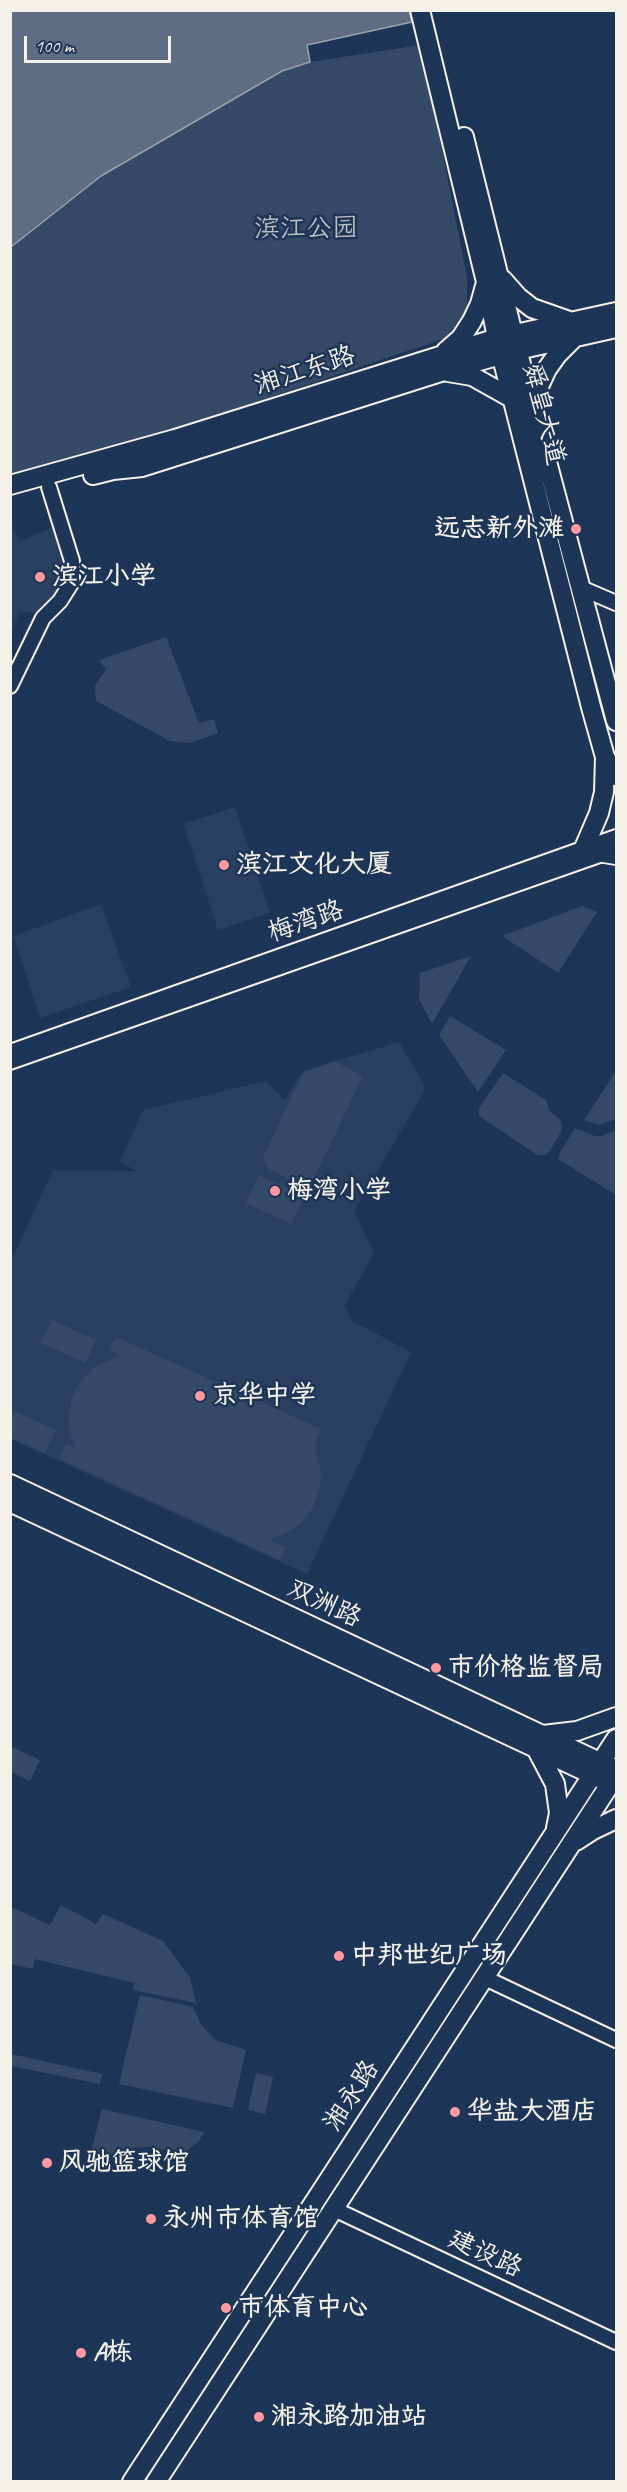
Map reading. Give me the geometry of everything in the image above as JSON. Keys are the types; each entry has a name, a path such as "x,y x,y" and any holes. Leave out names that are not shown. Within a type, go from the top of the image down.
{"main road":[{"path":"420,10 437,58"},
{"path":"431,10 437,58"},
{"name":"舜皇大道","path":"437,58 493,279 507,344 513,399 605,757 616,776"},
{"path":"513,399 444,362 472,321 493,279 532,308 573,329 547,369 540,384 534,410"},
{"name":"湘江东路","path":"10,485 507,344 573,329 616,312"},
{"name":"湘江东路","path":"573,329 616,328"},
{"name":"舜皇大道","path":"507,344 534,410 616,721"},
{"name":"湘江东路","path":"10,497 113,470 142,467 412,372"},
{"path":"602,851 599,813 605,757"},
{"name":"双洲路","path":"10,1484 609,1775"},
{"name":"双洲路","path":"10,1502 488,1717"},
{"path":"556,1832 559,1813 558,1797 539,1742 616,1717"},
{"name":"湘永路","path":"156,2481 559,1865 609,1775 616,1739"},
{"name":"湘永路","path":"132,2481 556,1832 609,1775"},
{"path":"572,1844 616,1819"},
{"path":"542,1854 559,1865"}],"street":[{"path":"10,686 43,618 60,601 72,582 72,561 49,487"},
{"path":"580,588 616,603"},
{"name":"梅湾路","path":"10,1062 602,851 616,837"},
{"name":"梅湾路","path":"10,1052 602,851"},
{"path":"485,1978 616,2040"},
{"name":"建设路","path":"334,2209 616,2342"}],"shaded area":[{"path":"11,10 409,10 412,22 307,45 310,62 282,71 101,176 11,247"},
{"name":"滨江小学","path":"12,523 19,541 57,526 70,570 59,597 37,613 20,612 11,631"},
{"name":"滨江文化大厦","path":"235,807 270,913 218,930 183,824"},
{"path":"101,904 131,987 40,1018 14,936"},
{"name":"京华中学","path":"399,1042 426,1088 354,1211 374,1253 345,1305 352,1321 411,1352 307,1574 11,1439 11,1262 53,1170 137,1171 120,1162 143,1110 266,1081 285,1100 303,1071"}],"green space":[{"name":"滨江公园","path":"421,45 467,277 467,314 446,338 113,450 11,480 11,247 101,176 282,71 310,62"},
{"path":"166,637 199,723 214,719 218,733 190,743 170,741 96,701 95,686 106,669 99,660"},
{"path":"582,906 597,912 558,973 502,936"},
{"path":"471,956 432,1024 419,999 420,973"},
{"path":"450,1016 506,1050 478,1092 439,1035"},
{"path":"334,1061 363,1076 309,1189 269,1169 263,1157 303,1073"},
{"path":"616,1071 616,1119 599,1125 584,1120"},
{"path":"503,1073 546,1100 549,1110 561,1121 562,1130 545,1155 537,1155 479,1116 479,1108"},
{"path":"575,1128 595,1136 602,1136 616,1130 616,1195 558,1159"},
{"path":"259,1175 305,1196 291,1224 246,1203"},
{"path":"52,1320 96,1340 86,1363 41,1343"},
{"path":"116,1337 321,1429 315,1445 321,1474 319,1491 312,1509 300,1524 287,1533 270,1540 286,1548 280,1560 59,1459 66,1444 75,1448 68,1424 72,1396 80,1382 94,1368 119,1355 110,1350"},
{"path":"12,1410 56,1430 45,1453 11,1438"},
{"path":"10,1746 40,1760 30,1781 11,1772"},
{"path":"61,1905 96,1924 103,1914 163,1941 190,1978 196,2003 133,1990 134,1983 35,1959 33,1969 11,1964 11,1907 50,1925"},
{"path":"140,1995 193,2007 202,2026 216,2040 246,2050 233,2108 119,2084"},
{"path":"11,2054 102,2074 100,2084 11,2066"},
{"path":"256,2073 273,2077 265,2114 248,2110"},
{"path":"102,2109 204,2132 198,2142 188,2150 179,2153 149,2147 132,2148 110,2156 94,2171 86,2170"}],"place":[{"name":"远志新外滩","path":"576,529"},
{"name":"滨江小学","path":"40,577"},
{"name":"滨江文化大厦","path":"224,865"},
{"name":"梅湾小学","path":"275,1191"},
{"name":"京华中学","path":"200,1396"},
{"name":"市价格监督局","path":"436,1668"},
{"name":"中邦世纪广场","path":"339,1956"},
{"name":"华盐大酒店","path":"455,2112"},
{"name":"风驰篮球馆","path":"47,2163"},
{"name":"永州市体育馆","path":"151,2219"},
{"name":"市体育中心","path":"226,2308"},
{"name":"A栋","path":"81,2353"},
{"name":"湘永路加油站","path":"259,2417"}]}
